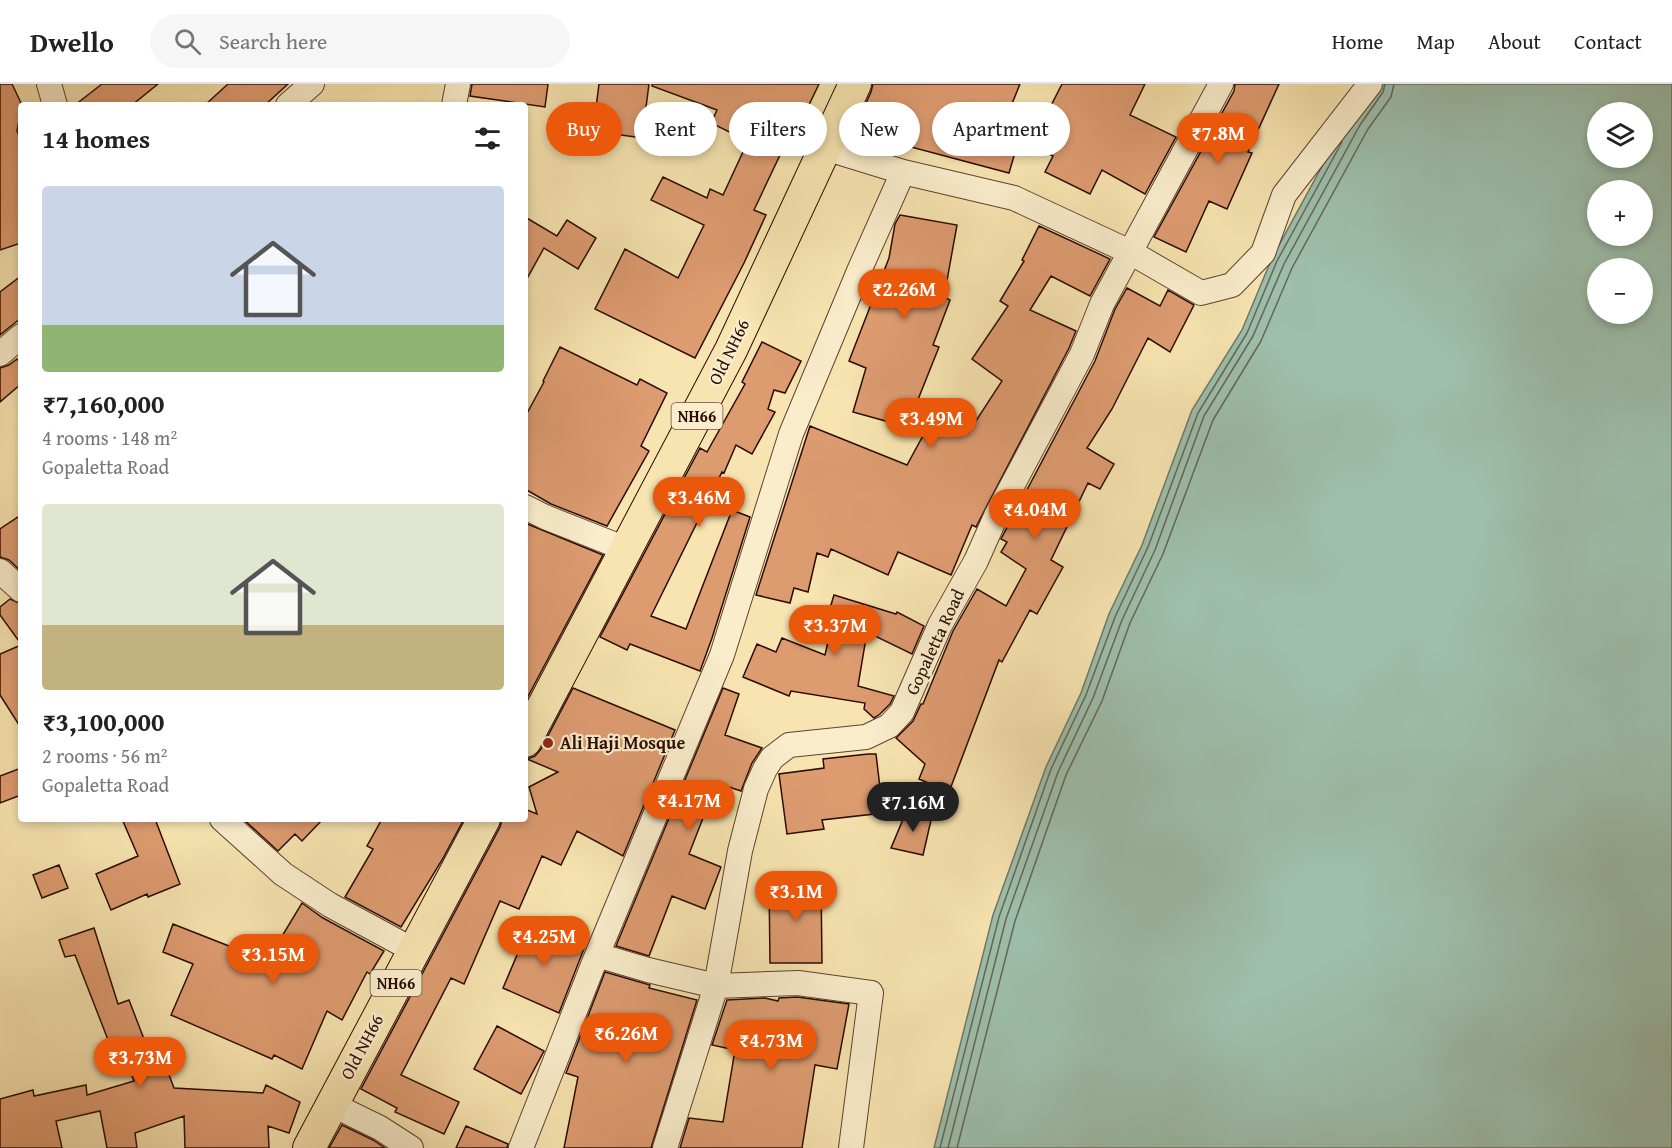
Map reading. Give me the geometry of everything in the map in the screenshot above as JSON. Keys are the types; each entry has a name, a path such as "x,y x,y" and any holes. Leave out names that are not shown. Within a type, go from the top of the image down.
{"main road":[{"name":"Old NH66","path":"827,144 855,84"},
{"name":"Old NH66","path":"528,735 731,350 821,156"},
{"name":"Old NH66","path":"309,1148 482,822"}],"street":[{"path":"49,84 54,102"},
{"path":"291,102 312,84"},
{"path":"455,102 458,84"},
{"name":"Gopaletta Road","path":"665,1148 716,986 740,851 756,789 765,769 772,758 789,745 866,737 890,726 902,712 940,625 976,561 1001,507 1082,354 1102,304 1221,84"},
{"path":"827,149 903,172 1014,198 1130,252 1201,293 1232,285 1263,253 1284,195 1320,145 1370,84"},
{"path":"521,1148 597,954 722,655 791,434 903,172"},
{"path":"0,354 18,339"},
{"path":"528,508 626,549"},
{"path":"0,571 18,587"},
{"path":"225,822 283,874 330,905 413,950"},
{"path":"597,954 648,970 716,986 798,983 871,993 850,1148"},
{"path":"331,1104 380,1128 411,1148"}],"water":[{"path":"1373,84 1672,84 1672,1148 934,1148 993,915 1046,767 1081,693 1109,614 1142,545 1192,410 1242,330 1272,258 1349,117"}],"building":[{"path":"0,84 12,84 21,102 18,102 17,131 18,244 0,250"},
{"path":"102,84 158,84 136,102 79,102"},
{"path":"228,84 288,84 268,102 208,102"},
{"path":"472,84 548,84 545,107 528,105 528,102 470,96"},
{"path":"599,84 649,84 647,102 634,102 634,137 622,135 622,102 597,102"},
{"path":"652,84 819,84 810,102 729,102 729,132 717,126 717,102 695,102 652,86"},
{"path":"873,84 1020,84 1013,102 932,102 932,153 920,149 920,102 866,102"},
{"path":"1062,84 1145,84 1130,115 1176,137 1145,194 1102,170 1090,194 1045,172 1053,156 1070,156 1070,102 1053,102"},
{"path":"1235,84 1279,84 1248,152 1252,153 1227,209 1209,201 1186,252 1154,237 1234,91"},
{"path":"741,156 780,156 754,210 766,215 695,358 595,309 625,249 678,278 704,225 651,200 663,177 707,198 710,189 723,195"},
{"path":"945,156 1014,156 1009,173"},
{"path":"900,215 957,225 944,297 950,300 933,345 939,347 907,427 853,412 866,368 849,361 889,258 895,224"},
{"path":"528,219 557,236 567,220 596,238 578,269 544,248 528,277"},
{"path":"1039,226 1110,259 1090,296 1051,276 1030,310 1076,331 976,527 972,525 951,575 898,552 888,575 831,549 828,557 817,553 808,592 794,588 790,603 756,595 810,426 907,465 925,432 922,431 934,414 968,433 1002,381 972,359 1008,306 1000,301 1024,261 1022,260"},
{"path":"18,278 18,320 0,335 0,292"},
{"path":"1127,288 1160,306 1168,290 1194,305 1170,352 1148,338 1112,409 1087,448 1114,464 1100,489 1088,483 1051,560 1063,567 1037,614 1030,610 1002,662 999,660 949,792 919,779 925,764 896,738 913,721 923,704 953,631 977,589 1006,606 1026,569 1001,552 1007,542 1001,539 1095,361 1115,309"},
{"path":"762,342 801,361 785,393 774,390 768,409 775,412 752,454 736,445 651,616 686,629 732,510 750,517 700,671 630,644 627,650 600,637 700,448 707,452 745,384 742,382"},
{"path":"560,347 637,385 640,379 667,393 641,446 649,451 607,526 551,504 528,491 528,411"},
{"path":"18,360 18,387 0,402 0,368"},
{"path":"18,517 18,568 9,560 0,557 0,529"},
{"path":"528,524 603,555 528,696"},
{"path":"834,595 896,614 897,612 924,626 912,654 867,632 858,686 894,696 890,704 874,718 864,709 865,703 791,691 789,696 743,677 757,644 776,652 782,638 825,655 833,620 827,618"},
{"path":"10,599 18,603 18,640 0,615 0,607"},
{"path":"18,646 18,723 0,695 0,654"},
{"path":"573,688 675,730 623,856 577,831 561,865 542,856 519,909 500,901 464,984 451,978 401,1075 459,1102 444,1134 395,1112 397,1108 361,1089 501,822 528,822 528,810 537,814 529,787 558,772 528,759 541,749"},
{"path":"723,688 739,694 725,735 762,748 752,763 741,791 720,784 709,814 705,813 689,854 721,867 705,909 672,896 649,956 616,946"},
{"path":"876,754 883,813 822,820 824,829 787,834 779,774 824,768 823,759"},
{"path":"18,769 18,796 0,803 0,776"},
{"path":"907,810 932,816 923,855 891,848"},
{"path":"123,822 156,822 180,884 148,897 147,894 111,910 96,874 138,856"},
{"path":"246,822 320,822 302,841 295,834 278,851"},
{"path":"380,822 462,822 401,927 345,897 373,849 367,846"},
{"path":"59,865 68,888 42,898 33,875"},
{"path":"821,880 822,963 770,963 769,881"},
{"path":"302,903 323,918 384,951 370,974 367,972 342,1020 327,1011 302,1069 274,1055 272,1059 171,1015 193,964 163,952 173,924 267,961"},
{"path":"531,922 585,946 559,1013 503,988"},
{"path":"94,928 118,1004 129,1000 152,1060 158,1046 174,1088 263,1093 266,1085 300,1102 289,1133 268,1126 269,1148 185,1148 184,1116 135,1133 137,1148 107,1148 100,1111 56,1121 62,1148 0,1148 0,1099 33,1090 34,1096 86,1085 87,1095 134,1081 121,1047 112,1050 75,955 65,957 59,940"},
{"path":"605,972 650,985 649,988 697,1000 651,1148 564,1148 578,1077 566,1073"},
{"path":"797,997 849,1004 837,1069 815,1065 802,1148 680,1148 689,1118 723,1122 735,1050 712,1045 727,1000 765,998 778,1001 779,998"},
{"path":"497,1026 544,1051 521,1094 474,1069"},
{"path":"342,1125 373,1140 385,1148 329,1148"},
{"path":"466,1126 508,1144 507,1148 456,1148"}],"place":[{"name":"Ali Haji Mosque","path":"548,743"}]}
